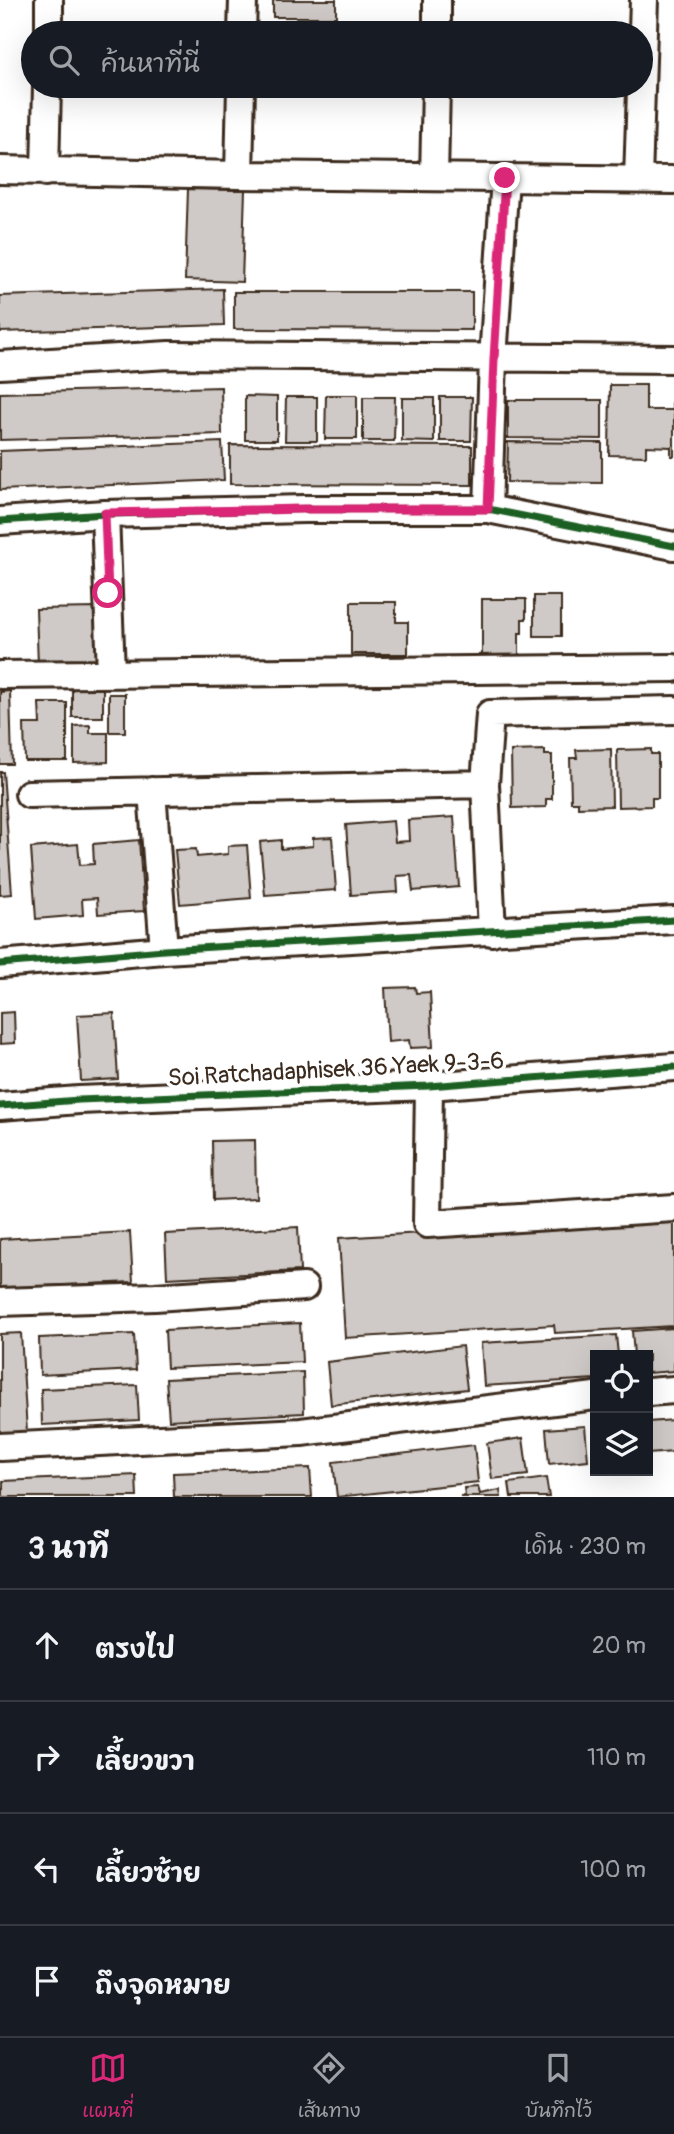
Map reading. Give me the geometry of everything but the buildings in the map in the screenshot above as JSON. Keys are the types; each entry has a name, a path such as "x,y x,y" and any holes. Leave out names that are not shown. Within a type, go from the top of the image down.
{"street":[{"path":"48,21 49,0"},
{"path":"242,21 243,0"},
{"path":"437,0 437,21"},
{"path":"642,21 643,0"},
{"path":"46,172 47,98"},
{"path":"239,176 241,98"},
{"path":"434,177 436,98"},
{"path":"638,179 640,98"},
{"path":"0,170 239,176 674,180"},
{"path":"488,509 505,178"},
{"path":"0,365 169,355 674,359"},
{"path":"0,521 105,513 488,509 674,546"},
{"path":"105,513 111,673"},
{"path":"0,675 674,668"},
{"path":"492,932 485,784 490,714 674,710"},
{"path":"29,794 485,784"},
{"path":"152,791 164,950"},
{"path":"0,964 164,950 674,920"},
{"name":"Soi Ratchadaphisek 36 Yaek 9-3-6","path":"0,1106 79,1100 429,1086 674,1067"},
{"path":"429,1086 427,1224 674,1208"},
{"path":"0,1301 155,1297 304,1287"},
{"path":"653,1392 674,1390"},
{"path":"0,1447 301,1432 590,1397"}],"cycle path":[{"path":"0,521 105,514 304,509 488,509 674,546"},
{"path":"0,964 164,950 674,920"},
{"path":"0,1106 79,1100 429,1086 674,1067"}],"route":[{"path":"108,593 105,513 488,509 505,178"}]}
